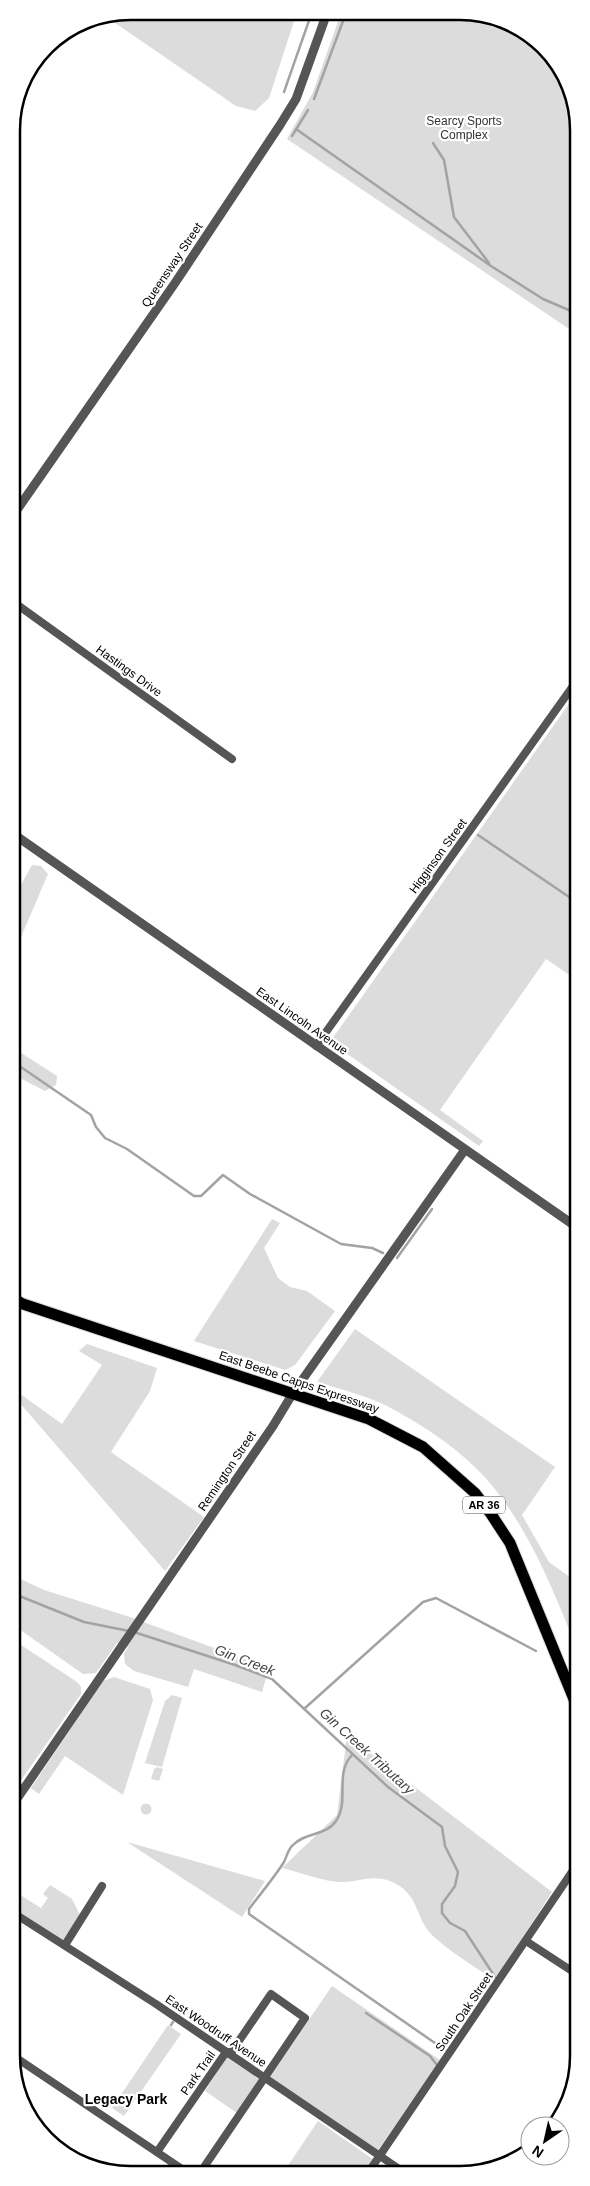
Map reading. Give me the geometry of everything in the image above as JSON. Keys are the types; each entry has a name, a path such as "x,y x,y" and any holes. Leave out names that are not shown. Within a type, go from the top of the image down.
{"main road":[{"name":"East Beebe Capps Expressway","path":"20,1302 369,1420 423,1447 475,1493 510,1543 570,1689"}],"street":[{"name":"Queensway Street","path":"20,506 175,283 280,125 296,99 324,20"},
{"name":"Hastings Drive","path":"20,607 232,758"},
{"name":"Higginson Street","path":"316,1046 570,690"},
{"name":"East Lincoln Avenue","path":"20,839 464,1151 570,1223"},
{"name":"Remington Street","path":"20,1794 273,1426 293,1393 464,1151"},
{"name":"South Oak Street","path":"373,2166 570,1874"},
{"path":"65,1945 102,1886"},
{"name":"East Woodruff Avenue","path":"20,1917 228,2053 394,2166"},
{"path":"526,1941 570,1970"},
{"name":"Park Trail","path":"157,2152 224,2055 232,2051 271,1994 305,2018 264,2078"},
{"path":"20,2061 178,2166"},
{"path":"205,2166 264,2078"}],"green space":[{"path":"294,20 269,98 255,111 236,106 113,21"},
{"name":"Searcy Sports Complex","path":"339,20 474,21 502,28 533,47 543,57 562,88 569,116 570,330 287,139 313,92"},
{"path":"570,702 570,976 546,959 440,1110 483,1141 479,1146 330,1042"},
{"path":"32,865 41,866 48,874 20,939 20,887"},
{"path":"20,1052 57,1076 56,1085 45,1091 20,1078"},
{"path":"272,1219 280,1223 264,1248 278,1278 290,1287 307,1291 335,1311 295,1365 285,1370 194,1341"},
{"path":"355,1329 555,1467 522,1515 549,1562 570,1577 570,1632 537,1556 524,1533 495,1489 468,1460 422,1426 385,1405 352,1392 317,1382"},
{"path":"87,1344 157,1368 150,1391 111,1452 204,1517 165,1571 20,1403 20,1394 62,1424 102,1365 79,1351"},
{"path":"20,1579 44,1590 127,1616 269,1668 262,1692 194,1669 188,1687 134,1671 125,1664 124,1654 128,1647 117,1643 96,1673 83,1674 20,1630"},
{"path":"20,1644 77,1682 81,1687 81,1694 20,1782"},
{"path":"114,1677 150,1689 153,1700 123,1795 65,1756 39,1794 31,1788 103,1681"},
{"path":"172,1695 182,1698 162,1767 145,1763 165,1701"},
{"path":"347,1735 552,1892 499,1974 492,1979 433,1936 423,1922 412,1899 400,1886 378,1878 335,1882 282,1868 337,1815"},
{"path":"157,1767 163,1769 159,1781 151,1779 154,1769"},
{"path":"146,1803 152,1809 146,1815 140,1809"},
{"path":"127,1842 265,1881 242,1917"},
{"path":"50,1885 72,1899 80,1915 63,1941 20,1912 20,1895 41,1908 48,1898 43,1894"},
{"path":"332,1986 440,2060 378,2150 270,2077"},
{"path":"168,2025 181,2034 124,2116 112,2108"},
{"path":"227,2057 260,2079 237,2113 205,2091"},
{"path":"318,2121 374,2160 369,2166 288,2166"}],"waterway":[{"path":"284,92 309,20"},
{"path":"314,99 343,20"},
{"path":"292,136 308,110"},
{"path":"296,129 491,266 543,299 570,311"},
{"path":"433,143 444,160 454,217 489,263"},
{"path":"478,835 570,898"},
{"path":"20,1066 91,1115 96,1127 105,1138 127,1149 194,1196 201,1196 223,1175 250,1194 341,1244 372,1248 383,1253"},
{"path":"397,1258 432,1209"},
{"name":"Gin Creek","path":"20,1596 84,1622 129,1631"},
{"name":"Gin Creek","path":"304,1709 423,1602 436,1598 536,1651"},
{"name":"Gin Creek Tributary","path":"134,1632 272,1679 388,1787 442,1827 445,1846 458,1872 455,1886 442,1904 442,1913 450,1923 465,1931 495,1977"},
{"path":"352,1755 344,1770 342,1804 336,1821 327,1829 303,1838 291,1847 280,1868 249,1909 249,1914 445,2050"},
{"path":"366,2013 430,2056 437,2065"}],"district":[{"name":"Legacy Park","path":"126,2099"}]}
